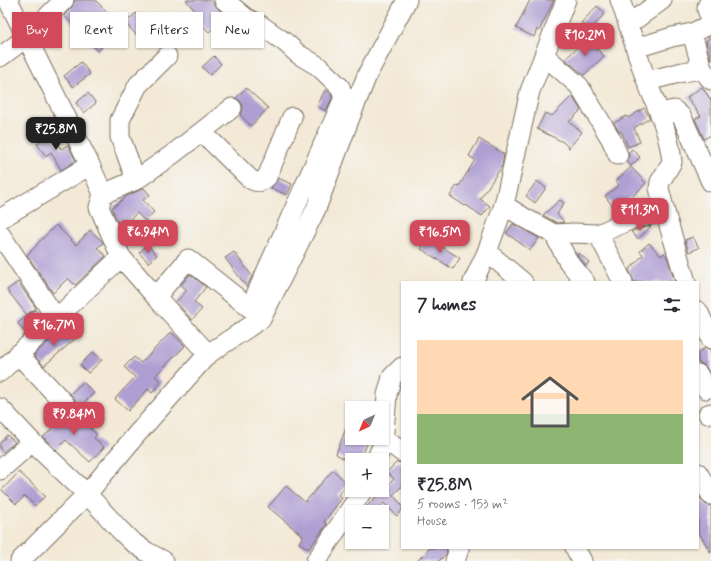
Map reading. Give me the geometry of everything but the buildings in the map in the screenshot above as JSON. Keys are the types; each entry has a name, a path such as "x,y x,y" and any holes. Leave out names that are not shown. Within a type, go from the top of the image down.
{"street":[{"path":"8,0 14,12"},
{"path":"52,12 64,0"},
{"path":"156,297 188,259 250,308 344,98 340,88 318,66 298,54 286,43 262,26 246,18 224,0"},
{"path":"20,561 87,494 136,435 208,354 261,319 316,209 368,73 407,0"},
{"path":"473,281 487,252 504,205 530,91 566,0"},
{"path":"620,0 647,81 669,140 672,162 660,182 659,188 686,281"},
{"path":"629,24 662,0"},
{"path":"711,0 706,6 706,9 711,18"},
{"path":"636,48 672,37 692,33 711,23"},
{"path":"647,81 683,72 706,74 692,33"},
{"path":"0,56 12,48"},
{"path":"32,48 90,165 102,194 99,208 121,257 208,354"},
{"path":"544,55 579,86 611,138 618,155"},
{"path":"136,180 120,138 120,120 138,85 167,56"},
{"path":"102,194 136,180 173,154 232,108"},
{"path":"660,113 674,110 682,117 711,182"},
{"path":"202,132 250,179 256,182 262,182 268,177 292,117"},
{"path":"0,219 90,165"},
{"path":"504,205 523,218 554,234 598,234 632,219 665,212"},
{"path":"0,234 56,318"},
{"path":"554,234 568,261 584,281"},
{"path":"598,234 622,281"},
{"path":"487,252 522,281"},
{"path":"0,372 121,257"},
{"path":"699,314 706,338"},
{"path":"18,354 65,404"},
{"path":"386,401 392,377 401,368"},
{"path":"0,408 32,442 87,494 131,541 164,561"},
{"path":"0,470 32,442"},
{"path":"389,442 401,451"},
{"path":"699,476 711,494"},
{"path":"316,561 358,497"},
{"path":"576,549 582,561"}]}
